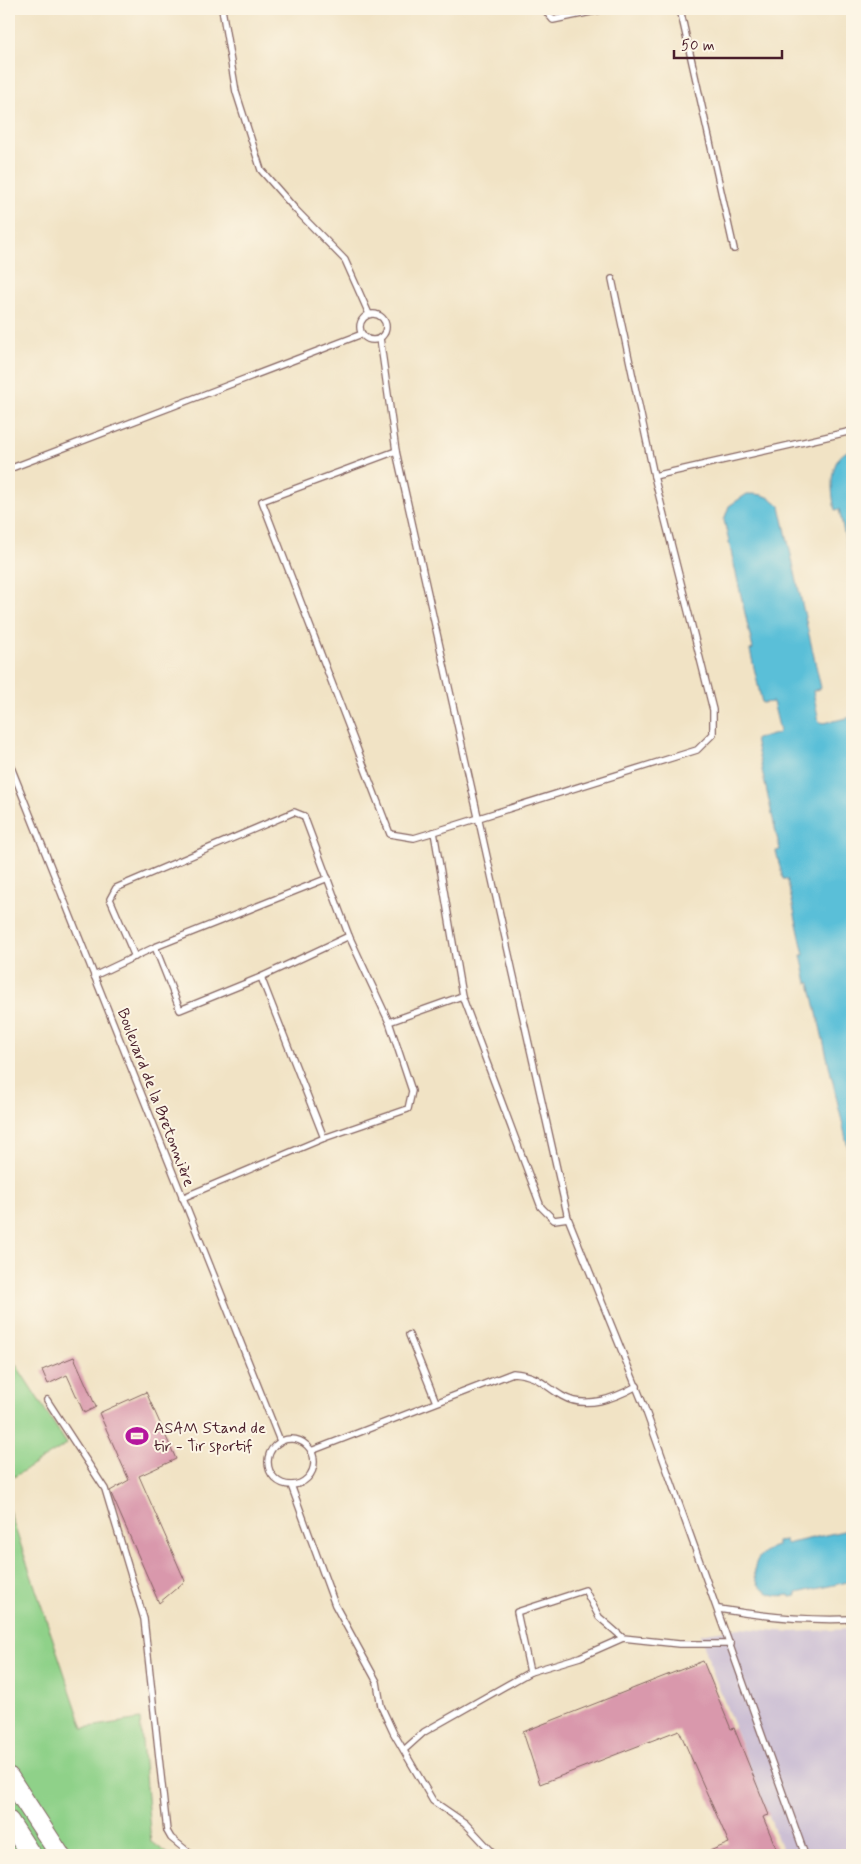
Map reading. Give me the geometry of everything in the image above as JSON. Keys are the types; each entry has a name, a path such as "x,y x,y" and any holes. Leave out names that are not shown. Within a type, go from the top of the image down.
{"main road":[{"path":"9,1777 60,1855"},
{"path":"9,1821 31,1855"}],"lane":[{"path":"222,9 236,92 261,170 296,210 345,260 369,314"},
{"path":"544,9 553,20 605,9"},
{"path":"680,9 734,249"},
{"path":"396,451 262,501 390,834 414,838 697,750 713,734 713,710 654,476 612,279"},
{"path":"369,314 377,314 386,322 386,331 380,338 372,340 362,334 361,322 369,314"},
{"path":"9,470 362,334"},
{"path":"380,338 396,451 568,1218 637,1386 719,1609 805,1855"},
{"path":"654,476 852,431"},
{"name":"Boulevard de la Bretonnière","path":"9,762 280,1441"},
{"path":"134,957 110,899 116,888 294,812 304,816 349,936 389,1022 412,1091 408,1108 324,1138 182,1198"},
{"path":"434,832 462,996 541,1207 554,1220 568,1218"},
{"path":"94,976 154,947 328,878"},
{"path":"154,947 180,1010 261,977 349,936"},
{"path":"261,977 324,1138"},
{"path":"389,1022 462,996"},
{"path":"409,1336 436,1402"},
{"path":"311,1451 513,1373 529,1374 564,1397 580,1402 603,1400 637,1386"},
{"path":"46,1400 105,1489 144,1619 167,1831 179,1846 192,1855"},
{"path":"294,1438 307,1445 311,1451 314,1458 311,1474 298,1484 291,1485 276,1480 268,1466 270,1452 280,1441 294,1438"},
{"path":"291,1485 335,1605 377,1682 381,1706 404,1750 433,1801 465,1823 495,1855"},
{"path":"530,1672 517,1612 585,1590 599,1617 623,1638"},
{"path":"719,1609 781,1619 816,1621 852,1619"},
{"path":"404,1750 424,1732 530,1672 580,1657 623,1638 679,1644 731,1644"}],"shaded area":[{"path":"739,1628 793,1632 852,1629 852,1855 784,1855 700,1634"}],"green space":[{"path":"13,1360 67,1444 12,1478 9,1474 9,1363"},
{"path":"9,1510 83,1728 140,1719 151,1842 170,1855 9,1855"}],"water":[{"path":"852,449 852,571 839,509 835,510 832,484 838,459"},
{"path":"747,494 765,496 780,506 821,688 813,691 819,722 824,723 852,717 852,1178 847,1153 849,1152 810,983 807,983 801,955 804,955 787,879 783,879 776,851 780,850 755,739 777,734 780,731 773,702 762,703 750,650 753,649 724,520 729,506"},
{"path":"852,1529 852,1581 797,1593 797,1596 790,1597 789,1595 776,1595 766,1592 759,1585 755,1576 758,1558 766,1551 777,1546 777,1542 785,1541 786,1544"}],"building":[{"path":"74,1357 96,1407 84,1413 67,1375 48,1384 42,1370"},
{"path":"146,1392 176,1459 139,1476 185,1581 159,1603 110,1491 129,1480 99,1413"},
{"path":"703,1661 731,1729 734,1728 769,1815 763,1817 779,1855 700,1855 729,1843 679,1730 540,1784 523,1732"}],"place":[{"name":"ASAM Stand de tir - Tir sportif","path":"137,1436"}]}
